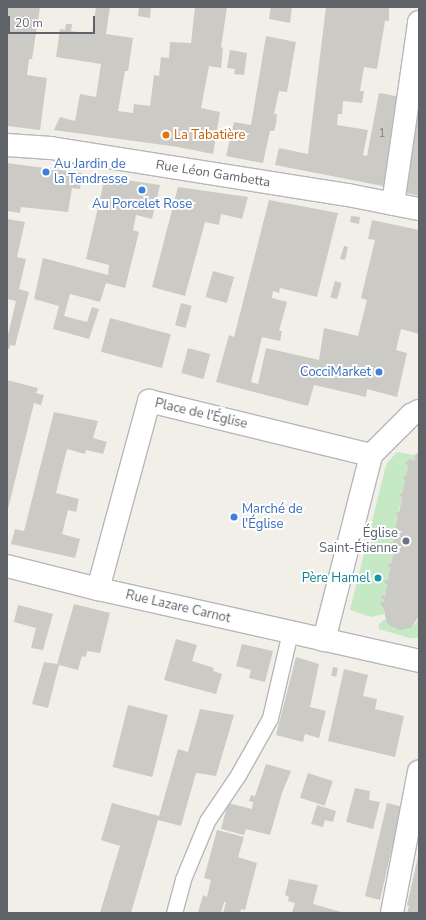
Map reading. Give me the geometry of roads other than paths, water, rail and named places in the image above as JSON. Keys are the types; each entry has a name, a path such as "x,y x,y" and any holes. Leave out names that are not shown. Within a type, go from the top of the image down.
{"street":[{"path":"393,204 419,23"},
{"name":"Rue Léon Gambetta","path":"7,145 51,148 419,209"},
{"name":"Place de l'Église","path":"98,589 149,401 371,455"},
{"path":"324,640 371,455 400,425 411,415 419,411"},
{"name":"Rue Lazare Carnot","path":"7,566 98,589 419,661"},
{"path":"392,913 419,772"}],"lane":[{"path":"174,913 183,879 207,821 238,775 270,718 290,632"}],"place":[{"name":"La Tabatière","path":"166,135"},
{"name":"Au Jardin de la Tendresse","path":"46,172"},
{"name":"Au Porcelet Rose","path":"142,190"},
{"name":"CocciMarket","path":"379,372"},
{"name":"Marché de l'Église","path":"234,517"},
{"name":"Église Saint-Étienne","path":"406,541"},
{"name":"Père Hamel","path":"378,578"}]}
